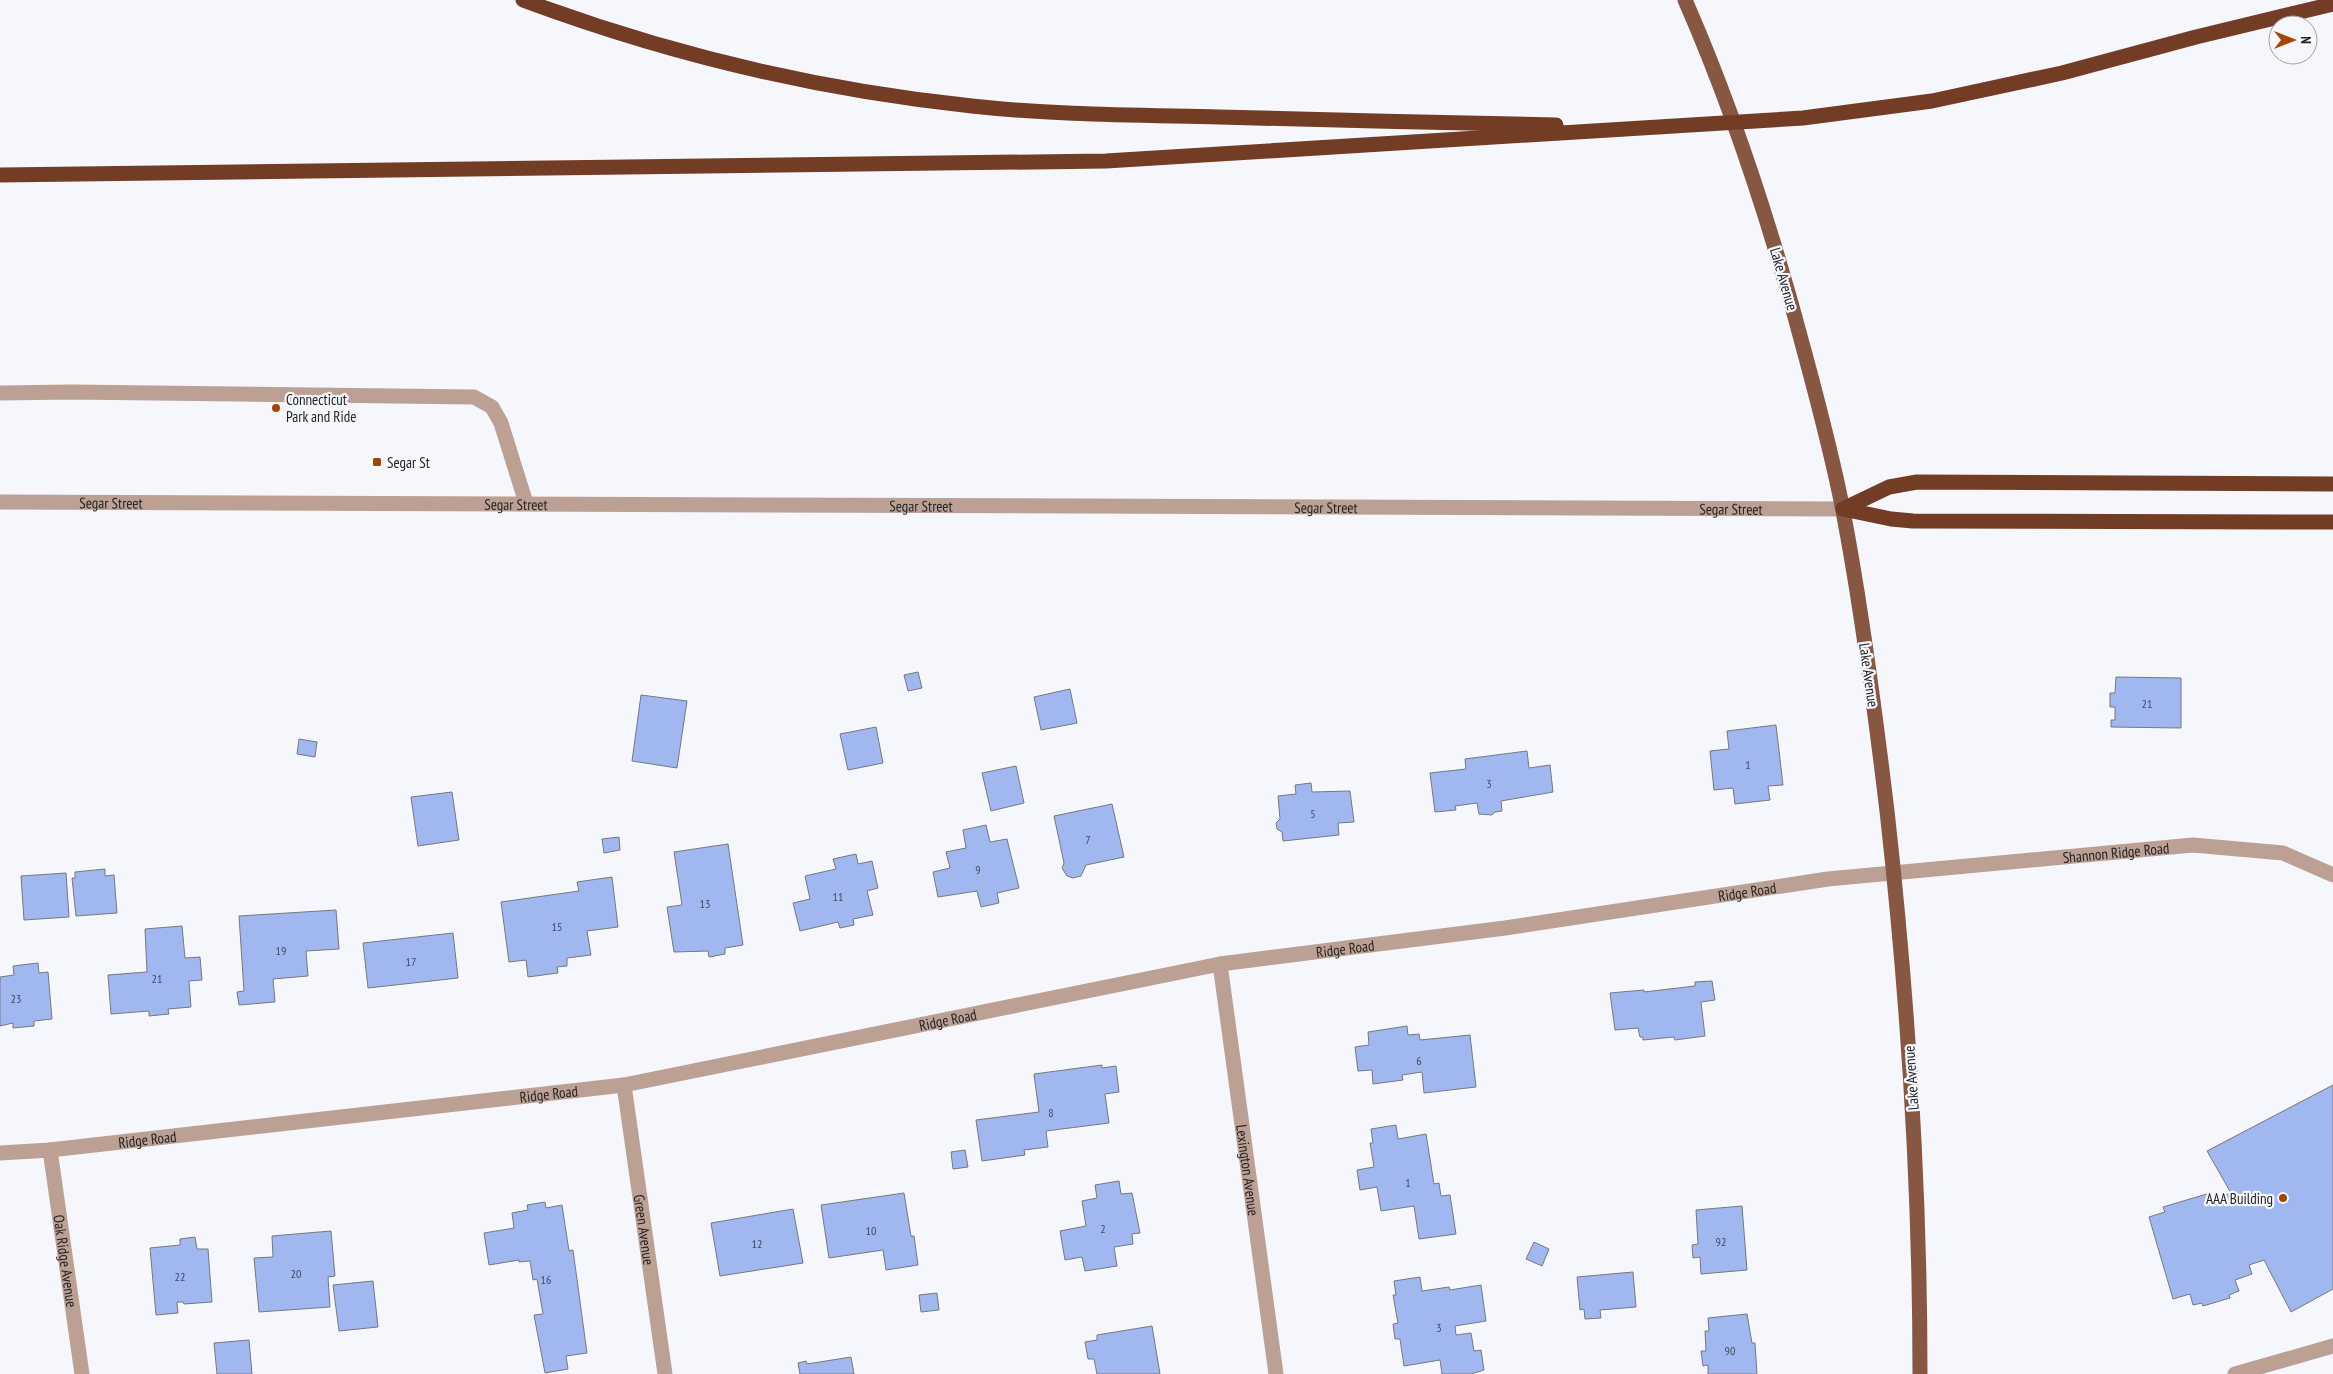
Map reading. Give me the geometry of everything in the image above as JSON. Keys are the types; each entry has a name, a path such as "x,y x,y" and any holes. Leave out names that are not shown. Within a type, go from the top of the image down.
{"highway":[{"path":"524,0 572,18 704,58 831,87 973,106 1106,114 1660,128"},
{"path":"2196,37 2308,0"},
{"path":"0,175 1106,161 1803,118 1942,99 2062,73 2196,37 2333,4"},
{"path":"1842,509 1889,487 1917,482 2333,484"},
{"path":"1842,509 1891,519 1913,521 2333,522"}],"main road":[{"name":"Lake Avenue","path":"1685,0 1744,152 1784,275 1842,509 1876,724 1894,872 1915,1126 1920,1267 1920,1374"}],"street":[{"path":"0,393 72,392 474,397 492,407 501,423 526,503"},
{"name":"Segar Street","path":"0,502 1842,509"},
{"name":"Shannon Ridge Road","path":"1894,872 2193,845 2283,853 2333,874"},
{"name":"Ridge Road","path":"0,1153 50,1150 624,1085 1220,964 1505,928 1818,880 1894,872"},
{"name":"Lexington Avenue","path":"1220,964 1276,1374"},
{"name":"Green Avenue","path":"624,1085 665,1374"},
{"name":"Oak Ridge Avenue","path":"50,1150 82,1374"},
{"path":"2235,1374 2333,1346"}],"building":[{"path":"918,672 922,688 908,691 904,675"},
{"path":"2116,677 2181,678 2181,728 2111,727 2111,720 2115,720 2115,707 2110,707 2110,693 2115,693"},
{"path":"1070,689 1077,723 1041,730 1034,697"},
{"path":"641,695 687,701 677,768 632,761"},
{"path":"1776,725 1783,785 1768,786 1770,800 1735,804 1733,788 1714,790 1710,751 1729,749 1727,731"},
{"path":"876,727 883,763 848,770 840,734"},
{"path":"299,739 317,742 315,757 297,754"},
{"path":"1527,751 1529,768 1550,765 1553,792 1501,801 1502,811 1495,812 1492,815 1479,814 1477,803 1455,806 1456,810 1435,812 1430,773 1466,769 1465,759"},
{"path":"1016,766 1024,803 991,811 982,773"},
{"path":"1311,783 1312,792 1350,791 1354,822 1338,823 1339,835 1283,841 1282,832 1277,829 1276,823 1280,819 1278,796 1296,794 1295,785"},
{"path":"452,792 459,840 418,846 411,797"},
{"path":"1112,804 1124,857 1086,865 1081,876 1073,878 1067,876 1062,868 1064,863 1054,816"},
{"path":"986,825 990,842 1007,839 1019,888 997,893 999,903 981,907 977,891 938,897 933,872 950,868 946,852 966,848 963,830"},
{"path":"619,837 620,850 604,853 602,839"},
{"path":"728,844 743,945 725,948 725,954 709,957 708,951 674,952 667,907 682,905 674,852"},
{"path":"856,854 858,864 872,861 878,888 867,891 873,915 853,919 854,925 840,928 838,922 800,931 793,903 810,899 805,876 836,869 833,859"},
{"path":"105,869 105,876 114,875 117,913 76,916 72,878 75,878 75,872"},
{"path":"66,873 69,917 24,920 21,876"},
{"path":"612,877 618,927 587,931 591,955 567,958 567,966 557,967 558,973 528,977 526,960 509,962 501,902 579,891 577,882"},
{"path":"336,910 339,949 306,951 308,976 273,979 275,1002 239,1005 237,992 244,991 239,916"},
{"path":"182,926 185,958 200,957 202,980 189,981 191,1007 168,1009 169,1014 149,1016 149,1011 111,1014 108,975 147,972 145,929"},
{"path":"453,933 458,978 368,988 363,943"},
{"path":"38,963 39,973 48,972 52,1019 34,1021 34,1026 13,1028 13,1023 0,1026 0,977 14,975 13,966"},
{"path":"1712,981 1715,1000 1701,1002 1705,1036 1675,1040 1674,1037 1643,1040 1643,1037 1640,1037 1638,1028 1615,1030 1610,993 1644,990 1644,992 1695,986 1695,982"},
{"path":"1407,1026 1408,1035 1419,1034 1420,1040 1470,1035 1476,1087 1424,1093 1422,1072 1402,1075 1403,1080 1373,1084 1372,1070 1358,1071 1355,1047 1369,1045 1368,1032"},
{"path":"1102,1065 1102,1068 1116,1066 1119,1092 1105,1094 1109,1123 1046,1131 1048,1147 1024,1150 1025,1155 982,1161 976,1120 1039,1112 1034,1074"},
{"name":"AAA Building","path":"2333,1085 2333,1289 2291,1312 2264,1260 2249,1265 2252,1274 2235,1280 2239,1291 2229,1295 2230,1298 2203,1306 2202,1303 2193,1305 2190,1294 2173,1299 2149,1217 2165,1212 2163,1207 2210,1193 2212,1198 2228,1194 2230,1202 2235,1200 2207,1151"},
{"path":"1396,1125 1398,1139 1426,1134 1434,1184 1439,1183 1441,1196 1450,1195 1456,1234 1419,1239 1414,1206 1381,1211 1377,1187 1360,1190 1357,1170 1374,1167 1370,1143 1373,1143 1371,1129"},
{"path":"965,1150 968,1167 953,1169 951,1152"},
{"path":"1119,1181 1121,1194 1132,1193 1140,1233 1132,1234 1133,1244 1114,1247 1117,1266 1085,1271 1082,1257 1065,1260 1060,1231 1086,1226 1082,1201 1097,1198 1095,1185"},
{"path":"904,1193 911,1236 914,1236 918,1265 886,1270 883,1250 829,1258 821,1205"},
{"path":"545,1202 546,1208 562,1205 569,1251 573,1250 587,1353 566,1356 568,1369 545,1373 534,1315 543,1314 537,1279 533,1280 530,1261 519,1262 519,1260 489,1265 484,1233 514,1228 512,1213 528,1210 527,1205"},
{"path":"1742,1206 1747,1270 1701,1274 1700,1257 1693,1258 1692,1245 1698,1244 1696,1210"},
{"path":"793,1209 803,1263 720,1276 711,1223"},
{"path":"331,1231 335,1276 328,1277 330,1307 259,1312 254,1258 273,1257 272,1236"},
{"path":"195,1237 197,1249 208,1249 212,1302 184,1304 183,1302 177,1302 178,1313 156,1315 150,1248 180,1245 180,1239"},
{"path":"1534,1242 1549,1249 1542,1266 1526,1259"},
{"path":"1633,1272 1636,1307 1600,1310 1601,1318 1585,1319 1584,1309 1580,1310 1577,1277"},
{"path":"1420,1277 1422,1291 1449,1287 1450,1290 1481,1285 1486,1321 1455,1326 1456,1335 1471,1333 1474,1351 1481,1350 1484,1370 1471,1374 1442,1374 1440,1360 1404,1366 1400,1339 1395,1339 1393,1324 1398,1323 1393,1295 1396,1295 1394,1281"},
{"path":"373,1281 378,1327 339,1331 333,1285"},
{"path":"937,1293 939,1310 921,1312 919,1295"},
{"path":"1747,1314 1752,1343 1755,1343 1757,1374 1708,1374 1708,1365 1703,1366 1701,1351 1706,1351 1705,1331 1709,1331 1708,1318"},
{"path":"1152,1326 1160,1374 1097,1374 1094,1359 1088,1359 1085,1342 1097,1340 1097,1335"},
{"path":"249,1340 252,1374 217,1374 214,1343"},
{"path":"851,1357 854,1374 800,1374 798,1363 806,1361 807,1364"}],"place":[{"name":"Connecticut Park and Ride","path":"276,408"},
{"name":"Segar St","path":"377,462"},
{"name":"AAA Building","path":"2283,1198"}]}
